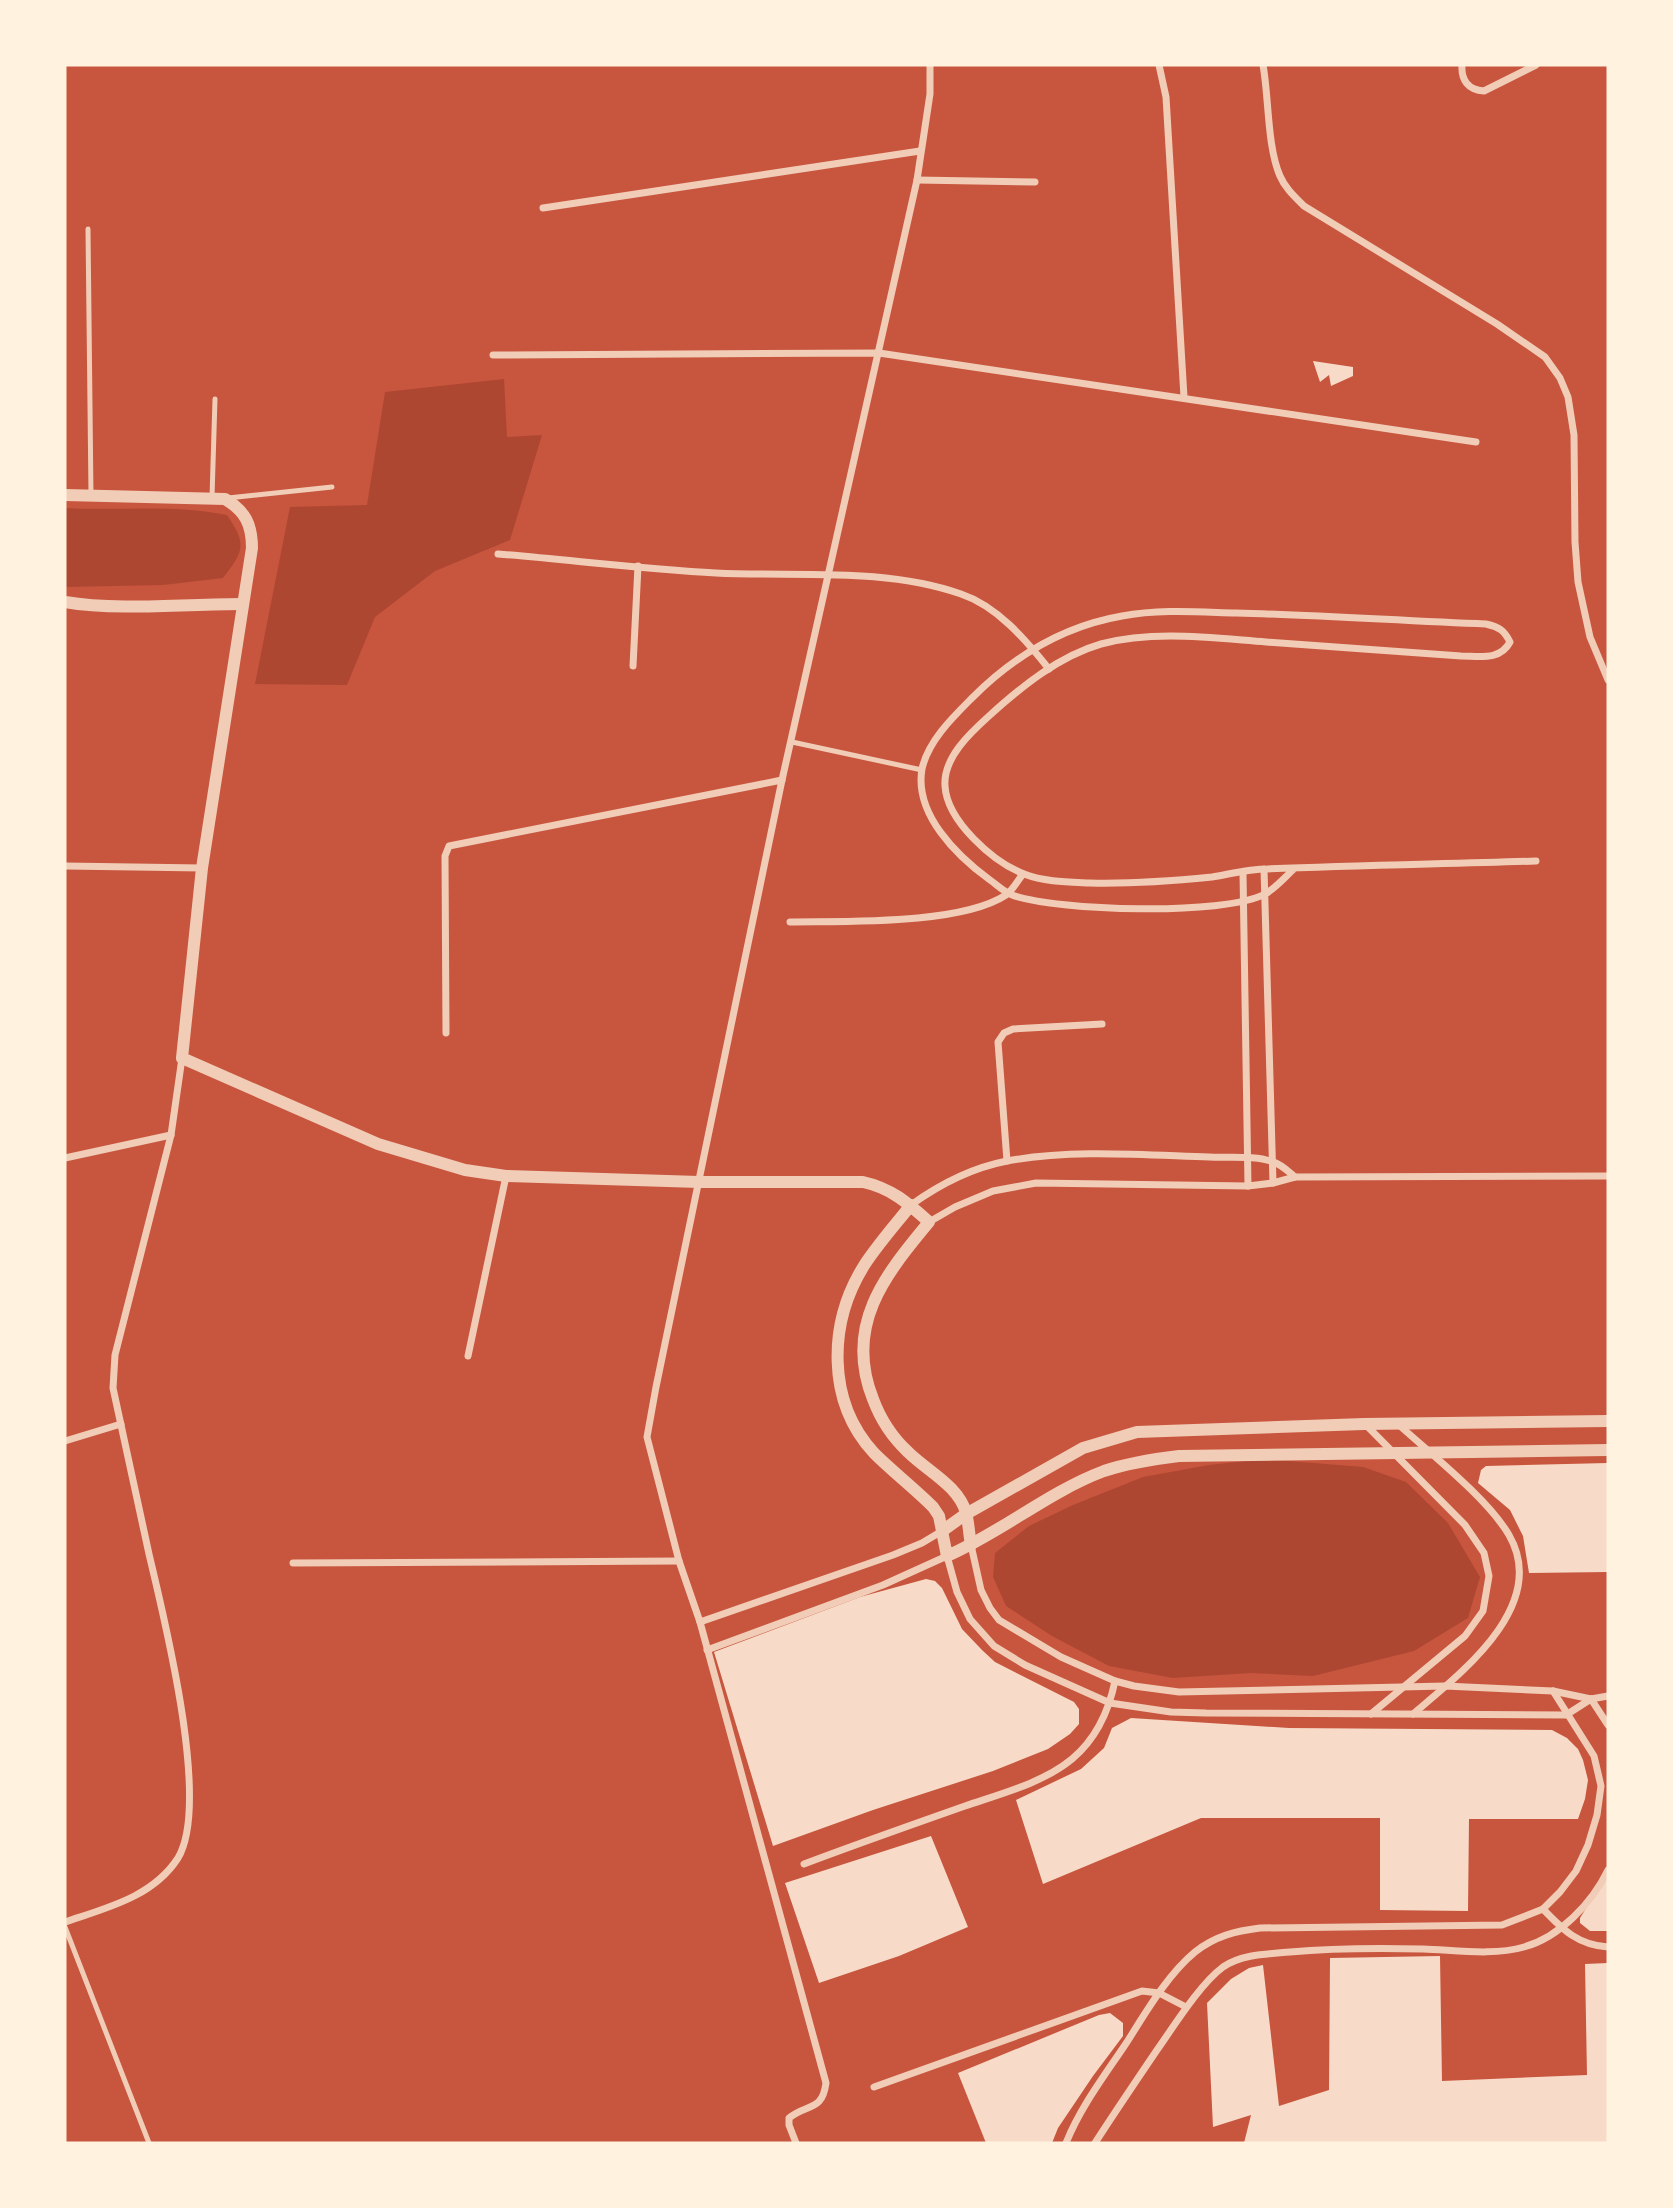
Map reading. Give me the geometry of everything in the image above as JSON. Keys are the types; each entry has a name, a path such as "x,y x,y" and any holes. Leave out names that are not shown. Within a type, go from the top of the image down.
{"street":[{"path":"796,2143 789,2118 796,2112 815,2107 824,2096 826,2083 700,1622 679,1561 647,1437 782,780 917,180 930,94 930,65"},
{"path":"1159,65 1166,97 1184,397"},
{"path":"1263,65 1276,164 1280,177 1294,197 1304,206 1506,329 1545,357 1560,378 1568,397 1574,435 1578,582 1590,637 1608,680"},
{"path":"1462,65 1465,82 1476,91 1484,91 1536,65"},
{"path":"542,208 920,151"},
{"path":"917,180 1035,182"},
{"path":"493,355 878,353 1476,442"},
{"path":"65,495 218,498 239,508 248,519 252,533 252,548 202,868 171,1135 115,1355 113,1388 174,1664 188,1767 185,1840 175,1862 152,1886 113,1906 65,1924"},
{"path":"498,554 716,573 829,575 905,581 962,594 998,615 1033,649 1049,669"},
{"path":"633,666 638,566"},
{"path":"65,602 129,605 242,604"},
{"path":"1294,869 1265,894 1223,904 1170,908 1076,907 1032,901 1009,894 974,868 953,847 937,825 924,797 922,770 929,750 959,711 1004,668 1057,636 1121,616 1159,611 1317,615 1486,624 1503,630 1510,642 1497,656 1461,656 1211,638 1153,637 1100,645 1078,653 1049,669 983,721 960,746 945,775 945,789 948,800 964,828 991,854 1023,874 1046,880 1121,884 1165,882 1264,869 1536,861"},
{"path":"446,1033 445,856 449,846 782,780"},
{"path":"65,866 202,868"},
{"path":"1264,869 1273,1183"},
{"path":"1243,873 1248,1186"},
{"path":"790,922 911,919 973,908 1009,894 1023,874"},
{"path":"1007,1161 999,1042 1004,1033 1013,1029 1102,1024"},
{"path":"181,1058 378,1144 465,1170 506,1176 699,1182 863,1182 888,1189 929,1222"},
{"path":"65,1158 171,1135"},
{"path":"1295,1177 1273,1162 1247,1158 1132,1155 1045,1157 1007,1161 983,1167 932,1189 911,1205 872,1254 851,1290 840,1328 838,1373 851,1415 874,1452 933,1507 939,1516 957,1592 970,1619 994,1646 1025,1665 1110,1703 1182,1712 1566,1715 1591,1699"},
{"path":"468,1356 506,1176"},
{"path":"1608,1177 1295,1177 1248,1186 1036,1183 993,1191 929,1222 901,1256 878,1290 864,1326 862,1356 867,1386 886,1424 906,1451 954,1491 966,1514 981,1590 990,1608 999,1620 1061,1657 1115,1681 1179,1692 1445,1686 1553,1691 1591,1699 1608,1696"},
{"path":"700,1622 922,1543 966,1514 1083,1448 1137,1432 1364,1424 1608,1421"},
{"path":"65,1441 121,1424"},
{"path":"1364,1424 1465,1525 1484,1553 1489,1576 1483,1611 1477,1623 1371,1714"},
{"path":"1398,1424 1490,1510 1509,1535 1520,1569 1514,1601 1506,1620 1492,1640 1413,1714"},
{"path":"707,1650 883,1585 971,1545 1070,1486 1105,1471 1144,1461 1179,1456 1608,1450"},
{"path":"293,1563 679,1561"},
{"path":"804,1864 1046,1775 1072,1759 1087,1744 1110,1703 1115,1681"},
{"path":"1066,2143 1076,2119 1159,1993 1194,1953 1213,1940 1243,1930 1502,1925 1543,1909 1576,1871 1588,1846 1601,1786 1594,1756 1553,1691"},
{"path":"1591,1699 1608,1725"},
{"path":"1095,2143 1186,2007 1222,1968 1234,1961 1258,1955 1306,1951 1499,1951 1523,1948 1562,1928 1594,1894 1608,1870"},
{"path":"1543,1909 1562,1928 1591,1946 1608,1947"},
{"path":"874,2087 1142,1991 1159,1993 1186,2007"}],"lane":[{"path":"88,229 91,497"},
{"path":"215,399 218,498 332,487"},
{"path":"792,742 922,770"},
{"path":"65,1924 149,2143"}],"shaded area":[{"path":"504,379 507,437 542,435 510,540 435,571 375,617 347,685 255,684 290,507 367,505 385,392"},
{"path":"65,508 166,509 227,515 238,533 239,554 223,578 163,585 65,587"},
{"path":"1264,1459 1363,1467 1406,1482 1448,1523 1480,1577 1468,1618 1414,1651 1313,1676 1251,1673 1173,1678 1109,1666 1052,1636 1006,1606 993,1577 995,1553 1029,1526 1143,1477 1209,1465"}],"building":[{"path":"1313,361 1353,367 1353,376 1331,386 1329,375 1320,382"},
{"path":"1608,1463 1608,1572 1529,1573 1523,1536 1510,1510 1478,1483 1481,1470 1486,1466"},
{"path":"926,1579 935,1581 942,1588 962,1629 982,1650 995,1662 1074,1702 1079,1709 1079,1724 1070,1734 1048,1749 993,1771 773,1846 714,1652 860,1597"},
{"path":"1131,1718 1289,1728 1552,1730 1567,1738 1578,1749 1588,1780 1578,1819 1469,1819 1468,1911 1380,1910 1380,1818 1201,1818 1043,1884 1016,1800 1081,1769 1104,1748 1112,1728"},
{"path":"931,1836 968,1927 899,1956 819,1983 785,1883"},
{"path":"1608,1873 1608,1931 1590,1931 1580,1923 1580,1918"},
{"path":"1440,1956 1442,2081 1587,2075 1585,1964 1608,1963 1608,2143 1244,2143 1251,2115 1213,2127 1207,2003 1231,1979 1249,1968 1263,1965 1279,2106 1329,2090 1330,1958"},
{"path":"1110,2013 1123,2023 1123,2036 1058,2128 1052,2143 986,2143 958,2073 1099,2015"}]}
